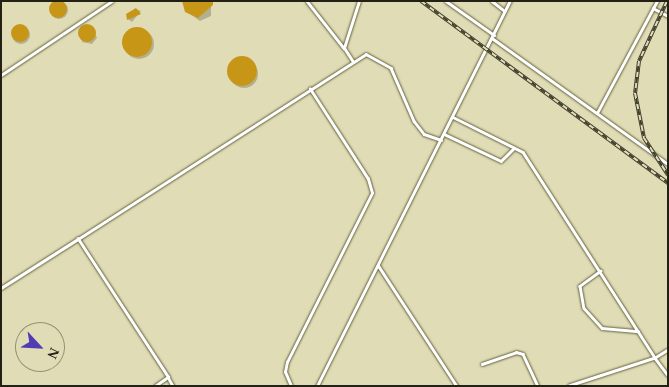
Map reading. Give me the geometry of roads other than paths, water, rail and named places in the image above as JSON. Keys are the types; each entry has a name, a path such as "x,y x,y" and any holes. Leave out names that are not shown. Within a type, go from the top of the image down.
{"lane":[{"path":"1,75 112,1"},
{"path":"308,1 353,62"},
{"path":"344,48 359,1"},
{"path":"446,1 668,164"},
{"path":"492,1 506,11"},
{"path":"317,386 510,1"},
{"path":"598,114 657,1"},
{"path":"653,8 668,16"},
{"path":"1,288 366,54 391,68 419,128 424,134 441,140"},
{"path":"291,386 285,372 287,362 372,193 368,179 310,89"},
{"path":"453,117 523,152 655,358 668,375"},
{"path":"444,134 502,161 514,148"},
{"path":"78,239 173,386"},
{"path":"378,264 457,386"},
{"path":"601,272 580,286 584,308 602,328 638,331"},
{"path":"569,386 655,358 668,350"},
{"path":"482,364 516,352 523,354 538,386"},
{"path":"155,386 168,377"}],"railway":[{"path":"421,1 668,183"},
{"path":"667,1 639,61 635,93 644,138 668,175"}]}
